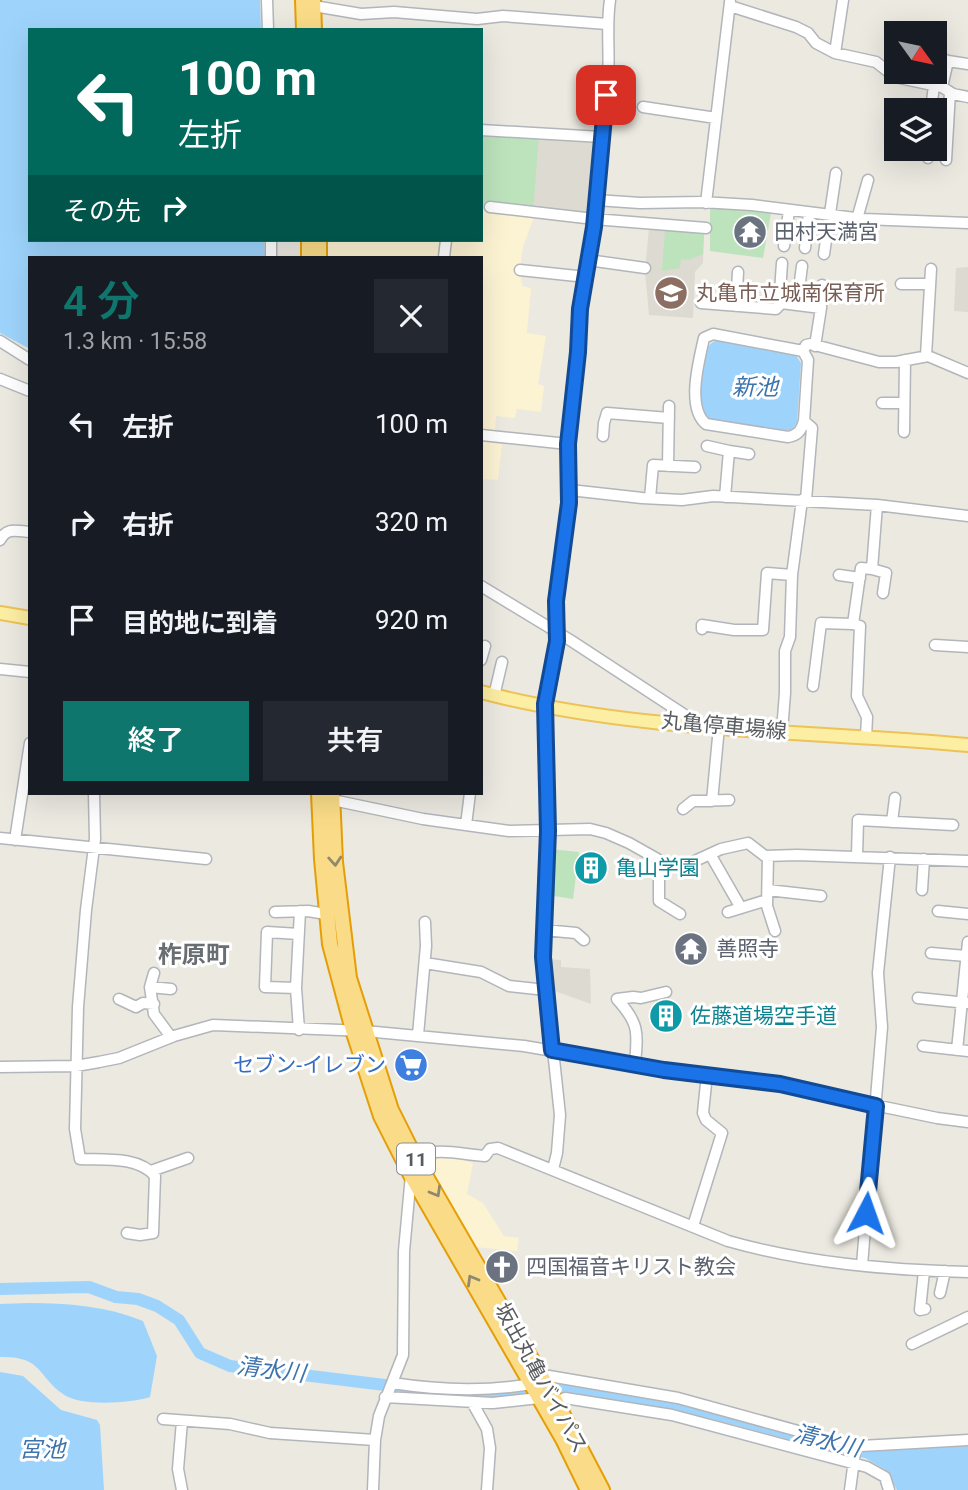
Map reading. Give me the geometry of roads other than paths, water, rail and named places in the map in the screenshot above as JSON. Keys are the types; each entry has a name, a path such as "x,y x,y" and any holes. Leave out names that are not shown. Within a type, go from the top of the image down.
{"highway":[{"path":"304,28 310,2"},
{"path":"310,2 314,28"},
{"name":"坂出丸亀バイパス","path":"326,796 327,914 330,944 359,1031 391,1110 536,1381 539,1398 588,1490"},
{"name":"坂出丸亀バイパス","path":"326,796 349,978 359,1031 381,1116 411,1175 536,1381 556,1402 602,1490"}],"main road":[{"path":"0,613 28,618"},
{"name":"丸亀停車場線","path":"487,694 546,708 719,727 968,745"}],"street":[{"path":"267,0 268,28"},
{"path":"552,1169 557,1153 560,1115 543,957 548,831 546,708 556,649 556,601 570,490 568,444 580,309 594,219 602,138 609,59 607,24 610,0"},
{"path":"835,53 843,0"},
{"path":"310,2 360,14 394,12 477,19 503,16 607,24"},
{"path":"706,202 730,3 796,27 808,33 816,43 835,53 876,62 895,77 968,97"},
{"path":"937,98 948,61 968,64"},
{"path":"942,88 943,98"},
{"path":"643,107 716,118"},
{"path":"483,130 602,138"},
{"path":"824,254 836,173"},
{"path":"857,219 868,180"},
{"path":"596,200 640,203 706,202 752,205 857,219 968,223"},
{"path":"491,206 594,219 706,228"},
{"path":"784,246 789,211"},
{"path":"805,248 809,213"},
{"path":"588,260 645,268"},
{"path":"779,306 782,263"},
{"path":"797,305 802,266"},
{"path":"926,356 931,269"},
{"path":"520,270 586,277"},
{"path":"736,306 738,272"},
{"path":"901,284 930,284"},
{"path":"815,346 822,285"},
{"path":"701,303 776,309 781,303 821,307"},
{"path":"713,334 803,351 808,360 804,421 795,436 706,424 699,418 696,411 696,375 704,338 713,334"},
{"path":"0,341 28,359"},
{"path":"803,351 806,345 815,346 878,362 926,356 968,373"},
{"path":"904,432 905,360"},
{"path":"0,379 28,390"},
{"path":"882,403 904,403"},
{"path":"668,466 669,406"},
{"path":"603,436 607,413 669,418"},
{"path":"782,732 785,651 790,638 793,575 812,428 804,421"},
{"path":"483,435 568,444"},
{"path":"707,446 749,454"},
{"path":"725,496 729,451"},
{"path":"650,498 653,465 695,467"},
{"path":"570,490 622,497 682,500 725,496 804,500 877,505 968,516"},
{"path":"872,569 877,505"},
{"path":"0,540 9,530 28,532"},
{"path":"853,624 861,568 886,573 883,593"},
{"path":"702,629 702,625 734,630 763,630 767,573 793,575"},
{"path":"839,575 860,578"},
{"path":"483,587 701,725"},
{"path":"813,686 821,623 860,626 857,696 867,717 866,737"},
{"path":"935,645 968,647"},
{"path":"483,653 485,646"},
{"path":"487,694 502,662"},
{"path":"0,669 28,673"},
{"path":"712,801 719,727"},
{"path":"15,840 28,756"},
{"path":"94,795 96,833 82,960 76,1066 75,1129 80,1159 122,1160 151,1171 188,1158"},
{"path":"466,825 470,795"},
{"path":"326,796 423,819 509,831 582,829 606,833 668,865 686,865 721,849 748,843 768,856 857,856 968,861 968,852"},
{"path":"892,822 895,798"},
{"path":"684,808 693,801 729,800"},
{"path":"857,856 858,820 953,825"},
{"path":"0,838 206,859"},
{"path":"710,854 741,908"},
{"path":"768,856 767,895 775,931"},
{"path":"862,1265 882,1027 878,973 890,857"},
{"path":"922,890 924,859"},
{"path":"659,861 659,901 680,914"},
{"path":"728,912 767,895 821,896"},
{"path":"299,1030 296,988 300,911"},
{"path":"938,911 968,914"},
{"path":"275,912 327,914"},
{"path":"418,1035 425,963 425,922"},
{"path":"544,930 576,933 584,940"},
{"path":"296,988 265,987 267,932 299,934"},
{"path":"923,1046 962,1050 968,942"},
{"path":"931,954 967,957"},
{"path":"425,963 481,972 509,986 546,990"},
{"path":"154,973 150,986 154,1014 171,1037"},
{"path":"150,986 171,989"},
{"path":"635,1064 638,1030 628,1011 617,999 641,998 666,992"},
{"path":"918,998 965,1003"},
{"path":"119,999 136,1007 143,1003 154,1004"},
{"path":"0,1067 76,1066 119,1058 197,1028 229,1024 299,1030 359,1031 552,1050 780,1084 876,1106 968,1122"},
{"path":"693,1226 722,1133 706,1120 703,1113 708,1074"},
{"path":"415,1158 422,1154 447,1152 485,1156 490,1149 498,1148 728,1241 767,1252 822,1262 968,1272"},
{"path":"127,1233 153,1233 157,1183 151,1171"},
{"path":"373,1490 374,1440 386,1397 403,1355 404,1251 411,1175"},
{"path":"924,1271 920,1310 925,1309"},
{"path":"940,1293 945,1271"},
{"path":"912,1344 968,1317"},
{"path":"392,1383 501,1389 549,1376 678,1398 856,1445 968,1440"},
{"path":"386,1397 472,1402 539,1398"},
{"path":"556,1402 565,1398 671,1415 867,1467 885,1477 889,1490"},
{"path":"472,1402 487,1429 490,1448 486,1490"},
{"path":"163,1419 230,1424 270,1433 374,1440"},
{"path":"182,1421 178,1469 182,1490"},
{"path":"850,1490 856,1445"}],"water":[{"path":"0,0 260,0 261,28 28,28 28,242 264,242 265,256 28,256 28,348 0,333"},
{"name":"新池","path":"718,340 795,354 801,363 797,423 792,430 773,430 706,419 699,411 702,360 705,351"},
{"path":"0,1304 87,1306 143,1321 157,1356 150,1397 106,1403 81,1401 63,1394 32,1364 24,1360 0,1357"},
{"name":"宮池","path":"0,1372 23,1376 61,1410 97,1420 100,1425 104,1490 0,1490"},
{"path":"968,1446 968,1490 897,1490 886,1470 865,1458 866,1447"}],"waterway":[{"name":"清水川","path":"0,1289 89,1287 116,1297 138,1299 157,1306 179,1320 200,1353 230,1366 401,1387"},
{"name":"清水川","path":"556,1389 628,1396 682,1406 881,1455"},
{"name":"清水川","path":"461,1392 484,1395 526,1391"}],"place":[{"name":"田村天満宮","path":"750,232"},
{"name":"丸亀市立城南保育所","path":"671,293"},
{"name":"亀山学園","path":"591,868"},
{"name":"善照寺","path":"691,949"},
{"name":"佐藤道場空手道","path":"666,1016"},
{"name":"セブン-イレブン","path":"411,1065"},
{"name":"四国福音キリスト教会","path":"502,1267"}],"district":[{"name":"柞原町","path":"194,955"}]}
